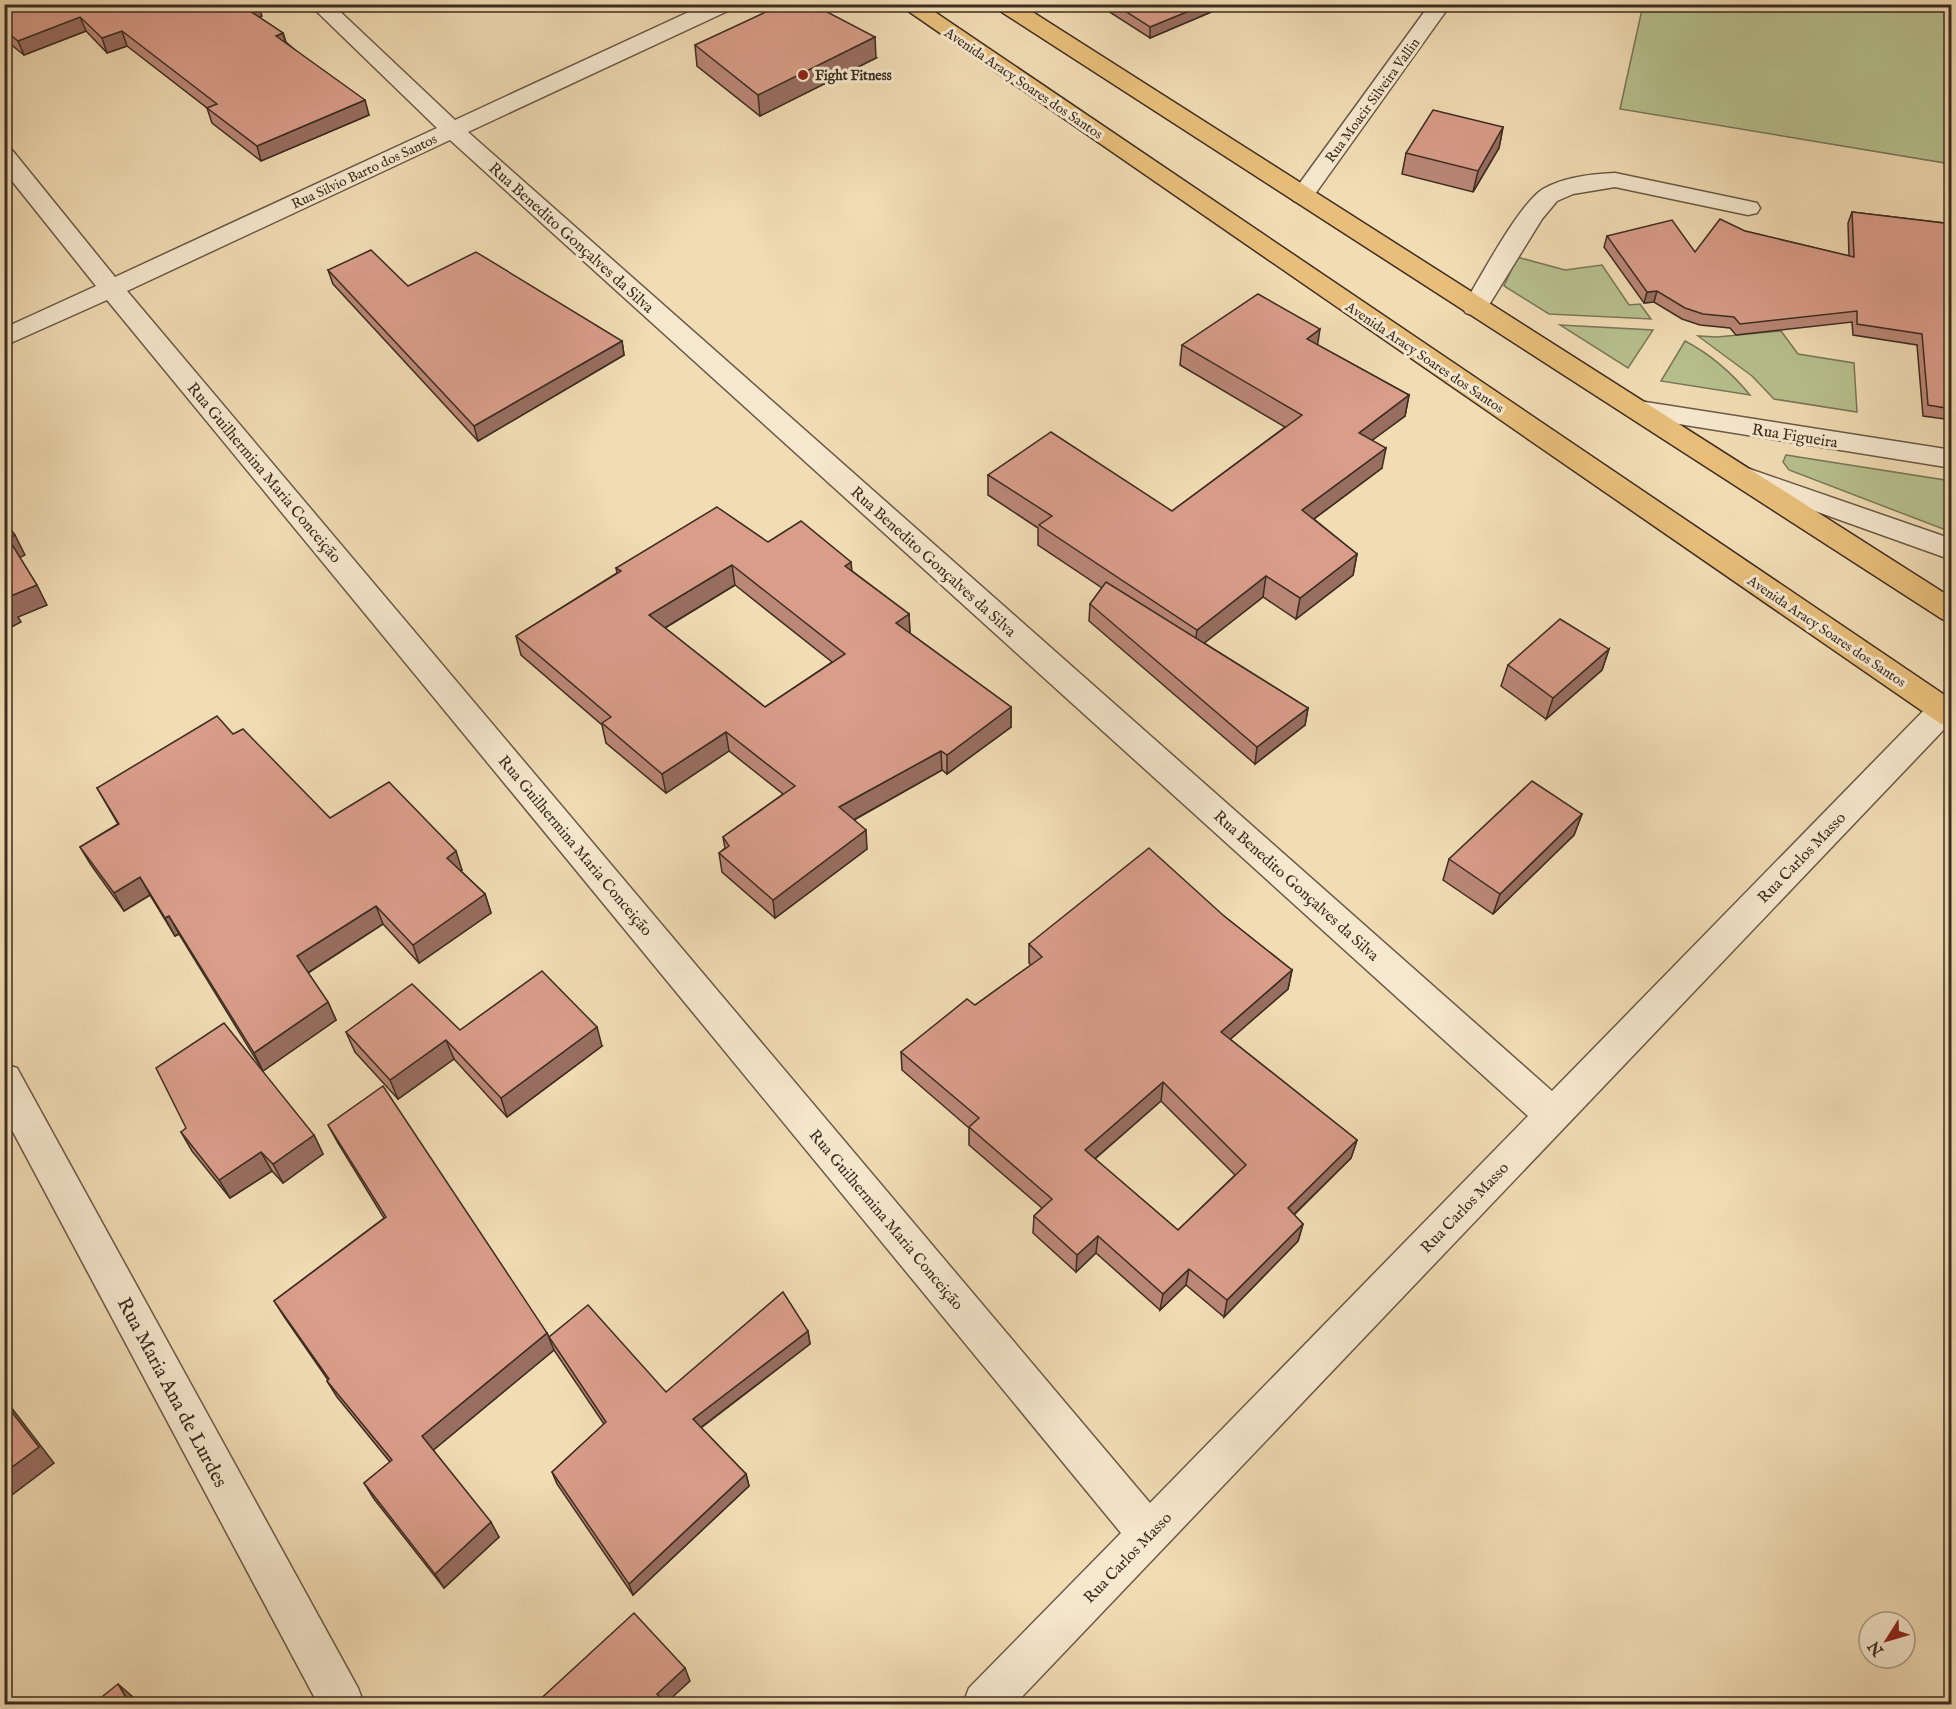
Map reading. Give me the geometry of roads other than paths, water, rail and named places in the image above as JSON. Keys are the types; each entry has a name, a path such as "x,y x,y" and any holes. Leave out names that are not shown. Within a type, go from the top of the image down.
{"main road":[{"name":"Avenida Aracy Soares dos Santos","path":"908,4 1948,711"},
{"path":"1005,4 1475,308 1639,410 1952,612"}],"street":[{"name":"Rua Benedito Gonçalves da Silva","path":"319,4 452,130 1553,1115"},
{"name":"Rua Silvio Barto dos Santos","path":"4,338 724,4"},
{"name":"Rua Moacir Silveira Vallin","path":"1302,196 1441,4"},
{"name":"Rua Guilhermina Maria Conceição","path":"4,155 111,288 1149,1534"},
{"path":"1475,308 1542,202 1564,190 1596,181 1616,180 1748,208"},
{"name":"Rua Figueira","path":"1639,410 1952,459"},
{"path":"1733,472 1952,550"},
{"name":"Rua Carlos Masso","path":"985,1704 1553,1115 1948,711"},
{"name":"Rua Maria Ana de Lurdes","path":"4,1079 342,1704"}],"place":[{"name":"Fight Fitness","path":"803,75"}]}
